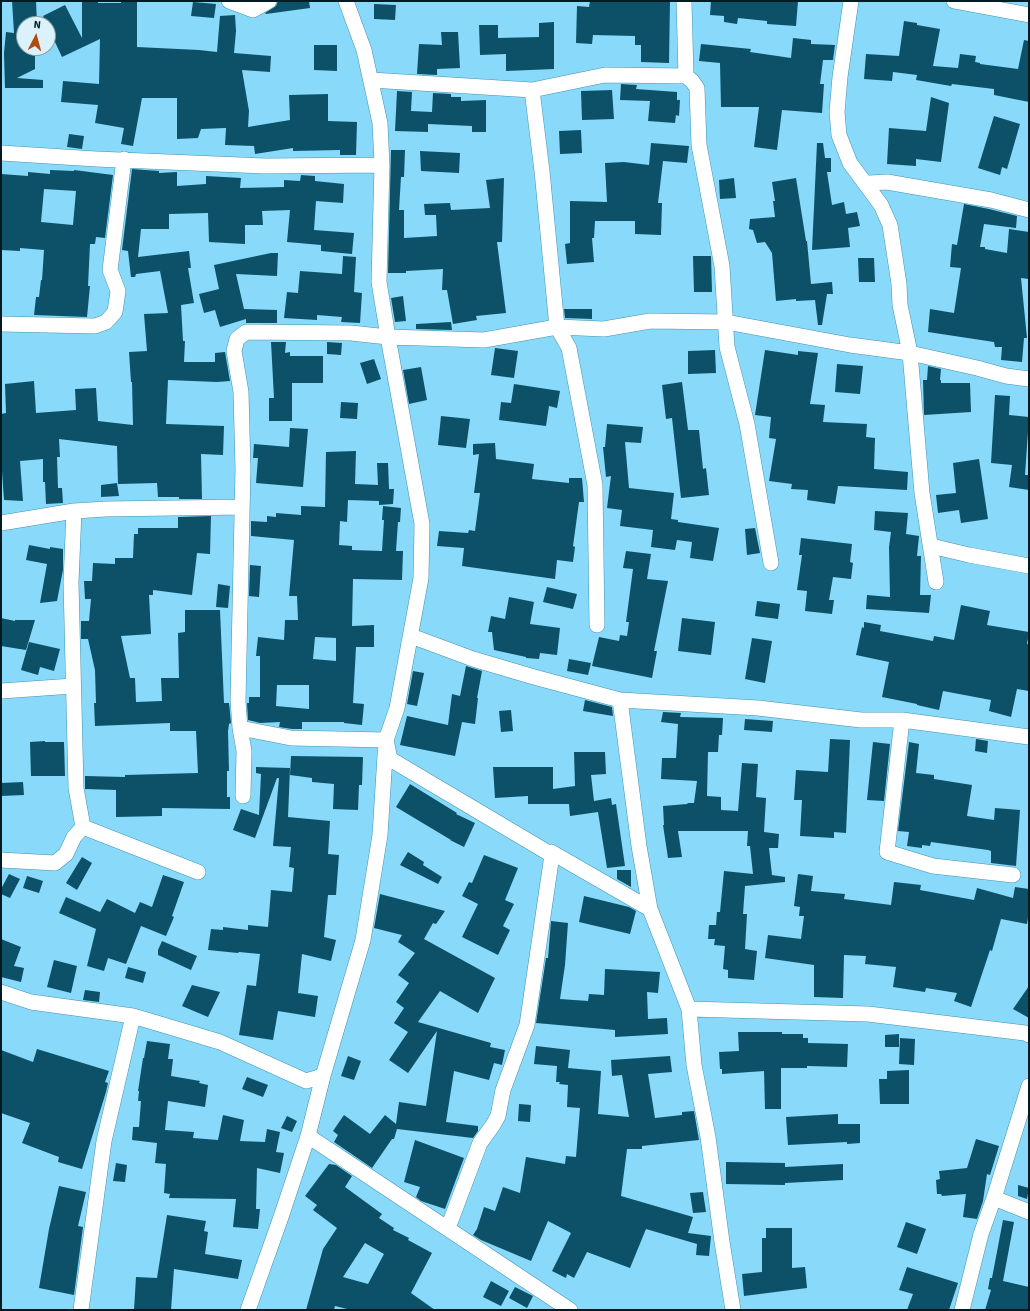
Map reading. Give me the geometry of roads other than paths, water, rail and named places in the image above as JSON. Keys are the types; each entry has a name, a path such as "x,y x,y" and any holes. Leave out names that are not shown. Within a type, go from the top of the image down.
{"street":[{"path":"229,1 253,10 270,1"},
{"path":"248,1310 308,1136 323,1076 363,940 380,835 386,740 397,708 421,578 422,524 379,282 382,165 380,123 364,50 346,1"},
{"path":"684,1 686,76"},
{"path":"852,1 840,77 837,112 839,134 850,163 881,205 890,226 899,284 900,305 910,353 922,493 936,582"},
{"path":"961,2 1029,15"},
{"path":"371,80 532,90 605,75 686,76 698,88 700,146 722,266 727,347 747,424 771,563"},
{"path":"532,90 542,171 557,326 569,348 595,485 597,625"},
{"path":"1,153 96,159 265,166 382,165"},
{"path":"1,324 95,326 106,322 115,312 118,291 110,270 124,159"},
{"path":"869,188 870,183 887,182 991,200 1029,210"},
{"path":"243,796 244,751 240,728 238,701 243,469 241,392 234,351 237,339 246,332 351,333 388,337 484,340 557,326 604,329 650,321 726,322 850,345 910,353 1006,376 1029,379"},
{"path":"1,523 74,511 106,509 242,507"},
{"path":"74,511 71,582 73,686 76,788 83,827"},
{"path":"930,546 1029,566"},
{"path":"411,636 473,659 620,700 758,708 862,720 902,720 1029,737"},
{"path":"1,691 73,686"},
{"path":"620,700 639,846 650,909 689,1009 694,1065 708,1137 733,1310"},
{"path":"902,720 887,852 933,866 1013,875"},
{"path":"240,728 291,738 386,740"},
{"path":"386,740 390,759 552,855"},
{"path":"1,860 55,863 66,854 74,837 83,827"},
{"path":"83,827 198,872"},
{"path":"448,1228 480,1143 493,1126 498,1116 503,1090 527,1025 552,855 551,852 650,909"},
{"path":"1,992 31,1002 133,1016 220,1042 306,1081 323,1076"},
{"path":"689,1009 868,1014 1029,1034"},
{"path":"81,1310 104,1141 133,1016"},
{"path":"306,1081 316,1105"},
{"path":"962,1310 981,1234 994,1198 1029,1086"},
{"path":"308,1136 570,1310"},
{"path":"994,1198 1029,1212"}]}
